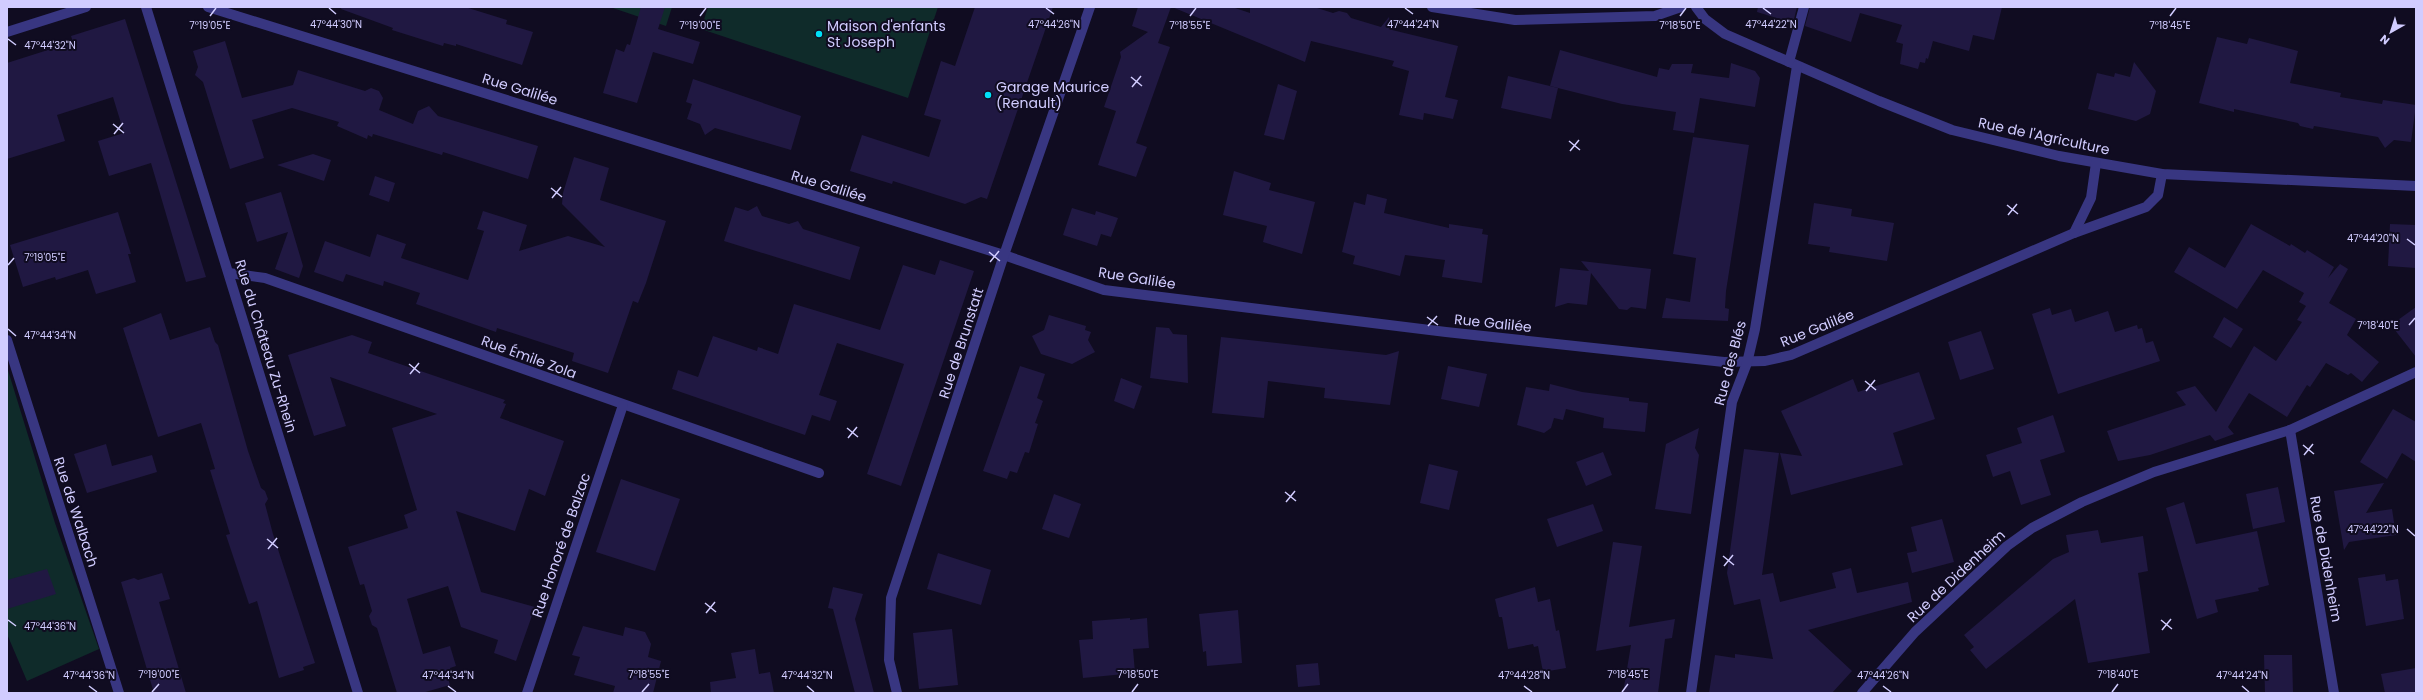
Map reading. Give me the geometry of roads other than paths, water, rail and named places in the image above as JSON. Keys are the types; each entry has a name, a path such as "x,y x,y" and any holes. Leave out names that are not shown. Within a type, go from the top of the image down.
{"street":[{"path":"7,32 86,7"},
{"name":"Rue du Château Zu-Rhein","path":"146,7 358,693"},
{"name":"Rue Galilée","path":"208,7 231,10 1004,255 1104,290 1446,332 1702,360 1747,362 1791,355 2074,233 2146,207 2158,195 2162,174"},
{"name":"Rue de Brunstatt","path":"897,693 889,660 891,598 1004,255 1090,7"},
{"path":"1432,7 1515,20 1655,16 1681,7"},
{"name":"Rue de l'Agriculture","path":"1696,7 1704,19 1725,34 1952,130 2096,163 2162,174 2416,186"},
{"name":"Rue des Blés","path":"1691,693 1732,402 1747,362 1755,329 1793,64 1804,7"},
{"path":"2074,233 2091,198 2096,163"},
{"name":"Rue Émile Zola","path":"229,272 265,278 819,473"},
{"name":"Rue de Walbach","path":"7,340 119,693"},
{"name":"Rue de Didenheim","path":"1862,693 1916,632 2006,546 2032,528 2082,502 2154,472 2290,430 2416,372"},
{"name":"Rue Honoré de Balzac","path":"526,693 623,405"},
{"name":"Rue de Didenheim","path":"2290,430 2334,693"}],"place":[{"name":"Maison d'enfants St Joseph","path":"819,34"},
{"name":"Garage Maurice (Renault)","path":"988,95"}]}
